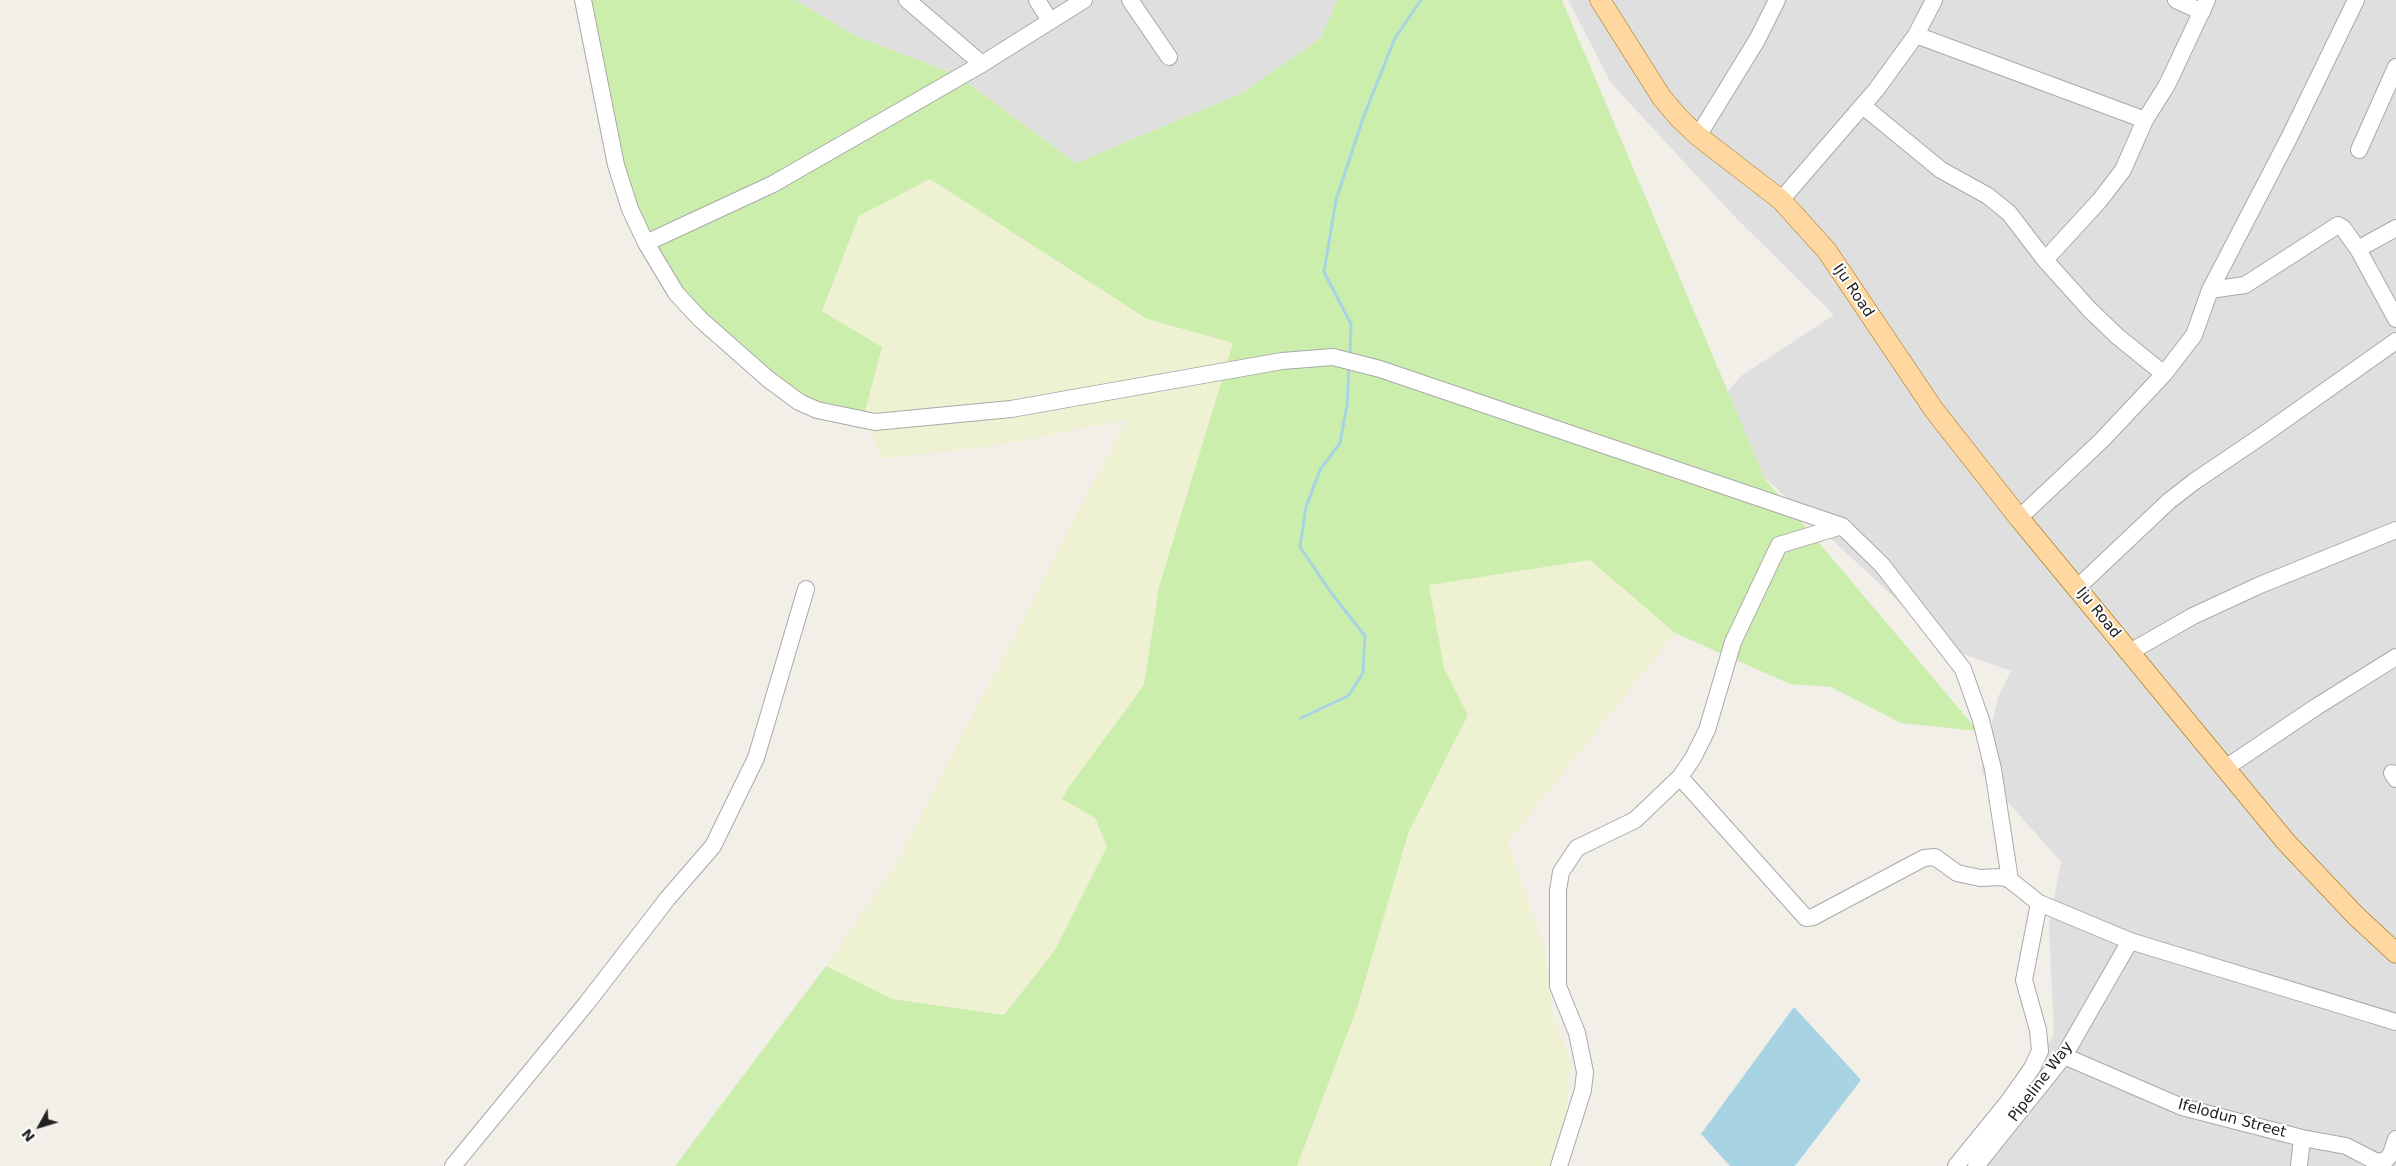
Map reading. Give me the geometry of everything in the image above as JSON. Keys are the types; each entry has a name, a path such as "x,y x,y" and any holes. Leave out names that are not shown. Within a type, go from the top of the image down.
{"main road":[{"name":"Iju Road","path":"1600,0 1662,98 1698,136 1781,200 1827,251 1934,410 2019,518 2286,842 2356,916 2396,953"}],"street":[{"path":"584,0 616,165 630,209 646,243 682,299 700,319 768,379 799,402 817,410 875,422 1011,409 1282,361 1333,357 1380,369 1842,526 1882,565 1933,628 1963,669 1981,720 1993,769 2010,880"},
{"path":"907,0 982,64"},
{"path":"1036,0 1050,22"},
{"path":"646,243 773,184 982,64 1084,0"},
{"path":"1130,0 1169,57"},
{"path":"1698,136 1778,0"},
{"path":"1781,200 1863,106 1916,35 1934,0"},
{"path":"2045,260 2100,200 2123,170 2145,120 2166,85 2204,6 2176,0"},
{"path":"2019,518 2102,440 2164,374 2194,335 2210,290 2290,138 2356,0"},
{"path":"1916,35 2145,120"},
{"path":"2359,150 2391,90 2396,68"},
{"path":"1863,106 1941,170 1988,196 2009,213 2045,260 2089,309 2117,336 2164,374"},
{"path":"2210,290 2245,285 2338,225 2343,228 2358,249 2396,319"},
{"path":"2358,249 2396,228"},
{"path":"2077,588 2169,501 2194,481 2264,436 2396,341"},
{"path":"1559,1166 1583,1090 1585,1072 1577,1033 1558,986 1558,890 1561,872 1577,848 1635,820 1680,777 1693,758 1707,730 1733,642 1779,545 1842,526"},
{"path":"2130,652 2193,616 2260,584 2396,530"},
{"path":"453,1166 586,1004 668,898 713,846 756,758 806,588"},
{"path":"2224,769 2396,656"},
{"path":"1680,777 1806,918 1813,917 1929,856 1935,858 1957,874 2010,880 2038,903 2130,941 2396,1022"},
{"path":"1956,1166 2013,1096 2032,1068 2040,1051 2038,1030 2024,980 2038,903"},
{"name":"Pipeline Way","path":"1976,1166 2064,1056 2130,941"},
{"name":"Ifelodun Street","path":"2064,1056 2182,1107 2302,1138 2346,1146 2366,1162"},
{"path":"2299,1166 2302,1138"},
{"path":"2366,1162 2386,1160 2391,1154 2396,1139"}],"shaded area":[{"path":"795,0 1337,0 1321,38 1242,93 1076,163 957,75 856,36"},
{"path":"1568,0 2396,0 2396,1166 1947,1166 2054,1036 2049,926 2061,862 1981,772 1998,697 2011,671 1951,650 1763,476 1708,414 1741,376 1834,315 1733,215 1611,83"}],"green space":[{"path":"585,0 795,0 856,36 957,75 1076,163 1242,93 1321,38 1337,0 1562,0 1765,479 1978,731 1901,723 1831,687 1790,684 1675,633 1590,560 1429,585 1444,668 1468,715 1409,831 1357,1008 1297,1166 675,1166 826,966 892,999 1004,1015 1055,950 1107,847 1095,818 1062,799 1068,788 1144,685 1159,587 1233,343 1147,319 930,179 859,216 822,311 882,347 864,415 821,405 744,355 664,269 627,181"},
{"path":"930,179 1147,319 1233,343 1159,587 1144,685 1068,788 1063,799 1095,818 1107,847 1055,950 1004,1015 892,999 826,966 895,865 1126,420 995,446 882,459 822,311 859,216"},
{"path":"1590,560 1675,633 1508,842 1545,949 1553,1016 1571,1064 1566,1111 1552,1166 1297,1166 1357,1008 1409,831 1468,715 1444,668 1428,585"}],"water":[{"path":"1794,1007 1861,1080 1795,1166 1730,1166 1701,1134"}],"waterway":[{"path":"1350,355 1351,324 1324,272 1336,200 1363,118 1395,38 1421,0"},
{"path":"1301,718 1348,696 1363,673 1365,636 1332,594 1300,547 1306,507 1320,470 1340,443 1347,405 1349,366"}]}
